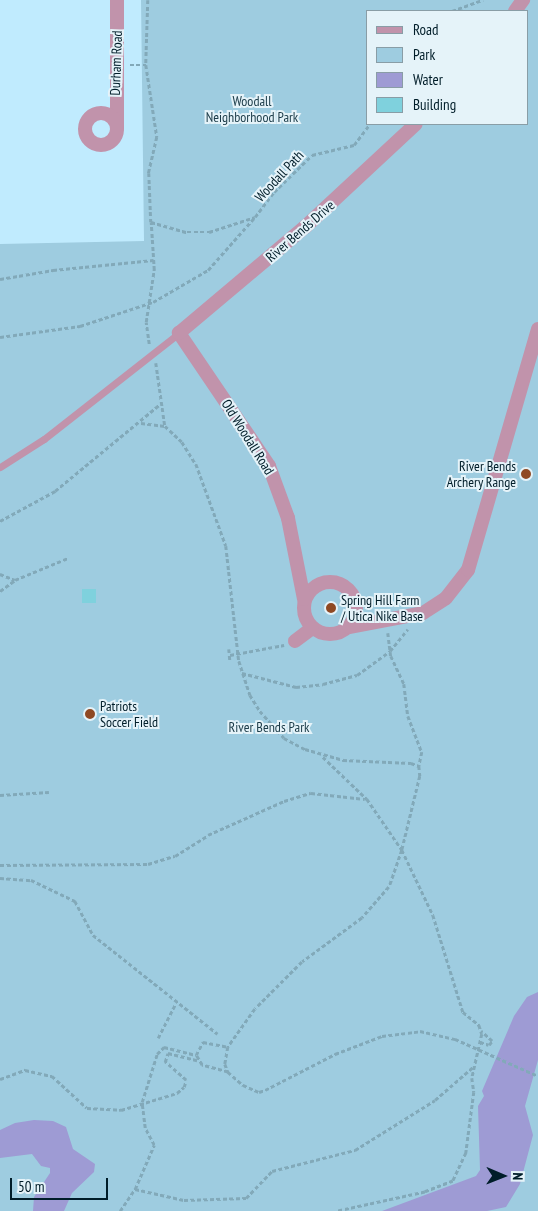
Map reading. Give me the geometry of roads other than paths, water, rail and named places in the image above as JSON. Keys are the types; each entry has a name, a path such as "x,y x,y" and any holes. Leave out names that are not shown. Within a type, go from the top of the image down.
{"street":[{"name":"Durham Road","path":"94,114 116,101 117,0"},
{"path":"516,10 524,0"},
{"path":"116,101 117,128 111,142 95,144 85,132 87,122 94,114 109,115 117,128"},
{"name":"River Bends Drive","path":"179,333 305,227 415,125"},
{"path":"295,641 312,628 328,632 413,616 433,608 450,594 473,558 538,329"},
{"name":"Old Woodall Road","path":"179,333 268,466 288,518 304,599 312,628"},
{"path":"300,580 316,585 341,585 352,594 356,609 362,618 371,624"},
{"path":"304,599 309,589 316,585"},
{"path":"349,627 356,609"}],"lane":[{"path":"0,467 44,439 179,333"}],"water":[{"path":"538,992 538,1060 525,1106 533,1135 520,1184 506,1207 487,1211 382,1211 476,1176 480,1170 478,1106 484,1096 482,1091 514,1016 527,997"},
{"path":"34,1120 53,1121 66,1127 73,1149 95,1164 94,1172 72,1193 64,1211 33,1211 34,1197 50,1173 50,1168 41,1166 32,1154 0,1158 0,1130 15,1123"}],"place":[{"name":"River Bends Archery Range","path":"526,474"},
{"name":"Spring Hill Farm / Utica Nike Base","path":"331,608"},
{"name":"Patriots Soccer Field","path":"90,714"}],"park label":[{"name":"Woodall Neighborhood Park","path":"252,109"},
{"name":"River Bends Park","path":"269,727"}]}
